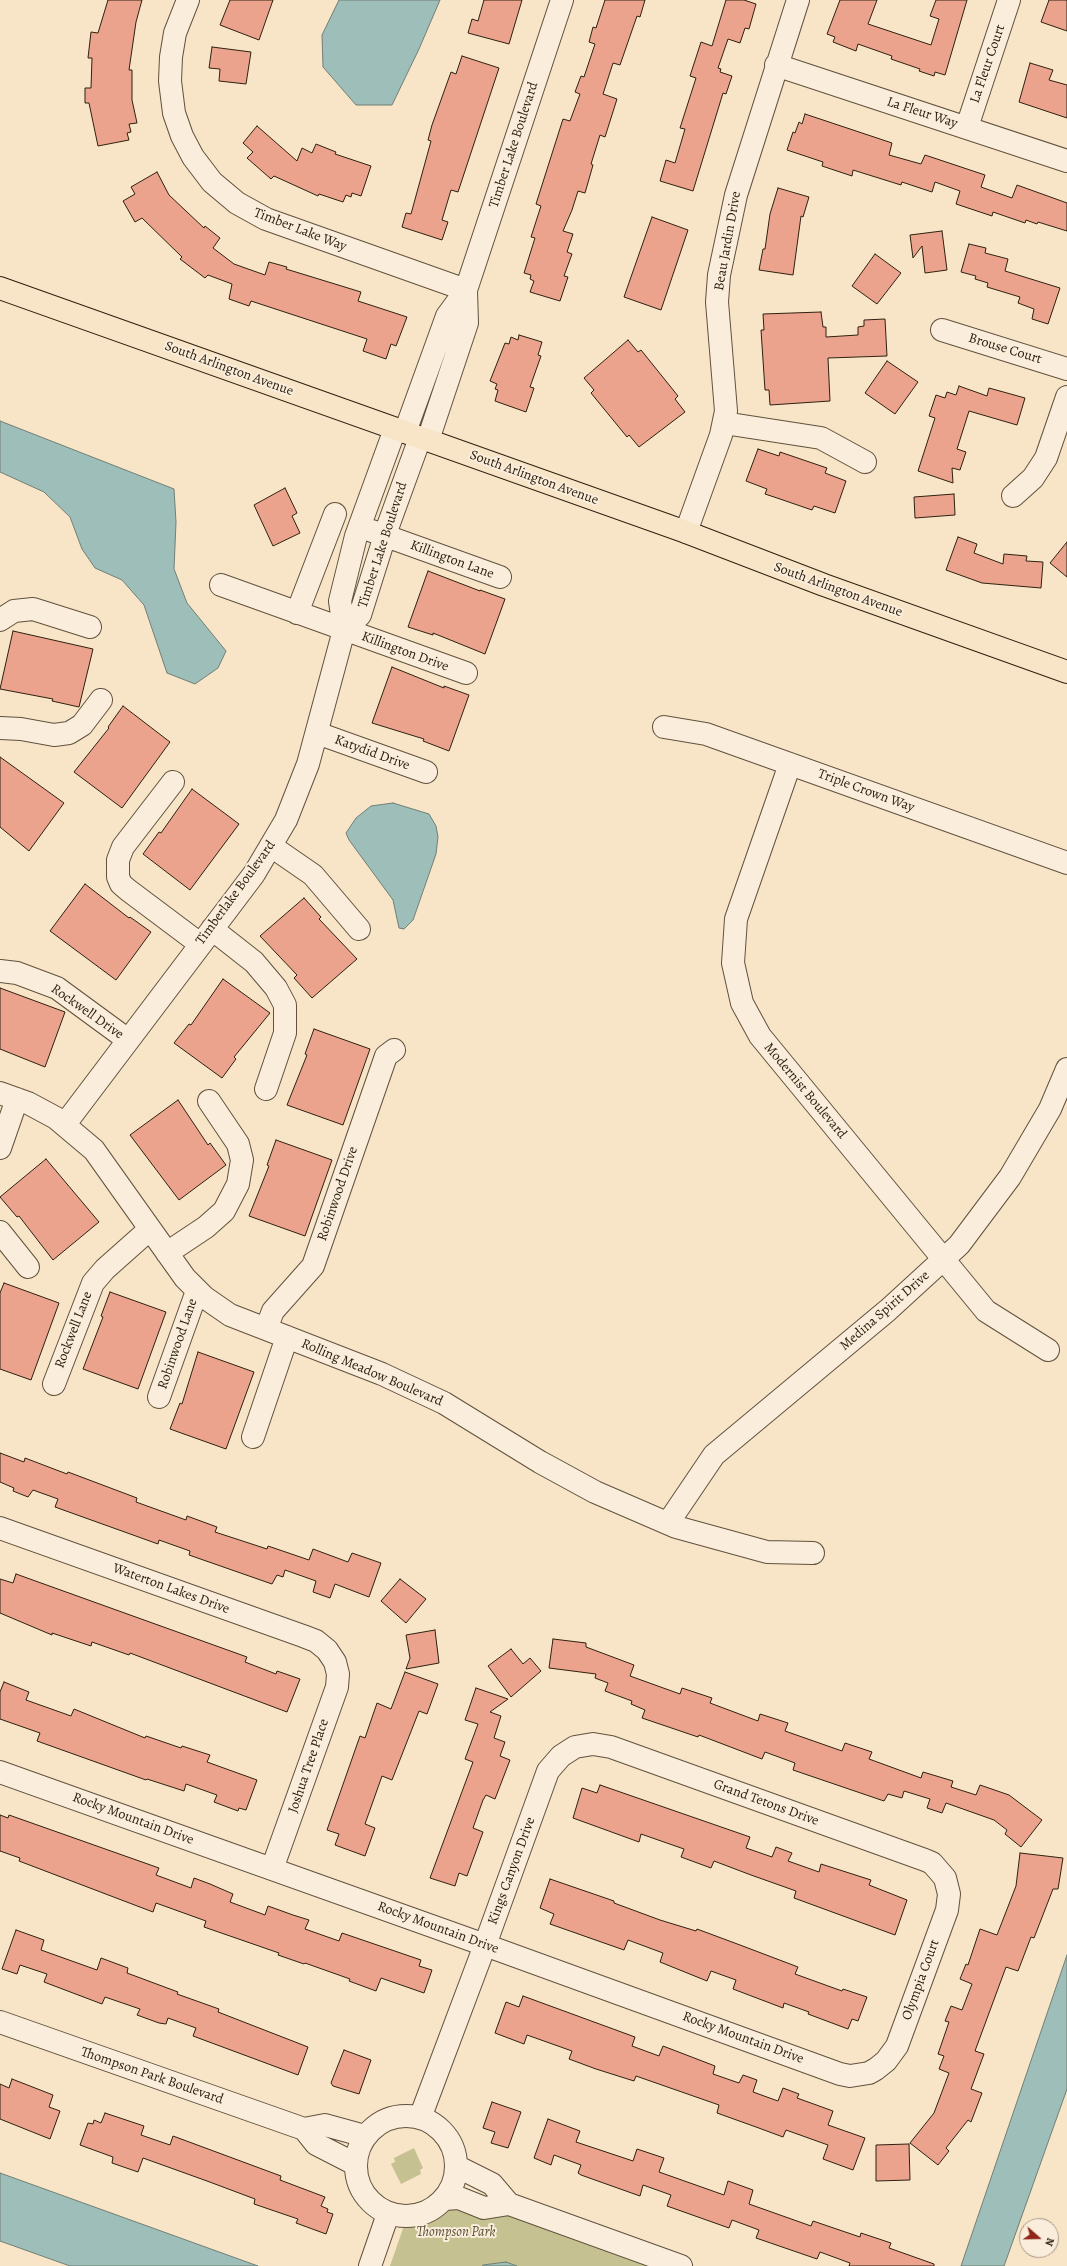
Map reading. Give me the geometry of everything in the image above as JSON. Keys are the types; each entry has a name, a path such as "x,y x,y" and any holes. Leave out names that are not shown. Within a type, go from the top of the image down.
{"main road":[{"name":"South Arlington Avenue","path":"0,288 686,532 824,585 1067,672"}],"street":[{"name":"Timber Lake Way","path":"188,0 175,33 170,57 170,81 174,113 182,136 193,157 212,182 237,203 266,219 466,290"},
{"name":"Timber Lake Boulevard","path":"344,630 340,601 359,526 412,435 467,323 466,290 562,0"},
{"name":"Beau Jardin Drive","path":"686,532 724,423 726,399 718,309 719,275 742,171 798,0"},
{"name":"La Fleur Court","path":"966,127 1009,0"},
{"name":"La Fleur Way","path":"776,65 1067,161"},
{"name":"Brouse Court","path":"942,330 1067,369"},
{"path":"1013,496 1033,478 1046,458 1067,397"},
{"path":"724,423 821,438 865,462"},
{"name":"Timber Lake Boulevard","path":"344,630 360,615 412,435"},
{"path":"297,613 335,514"},
{"name":"Killington Lane","path":"359,526 500,577"},
{"name":"Killington Drive","path":"221,585 466,674"},
{"path":"0,620 14,612 33,609 90,627"},
{"name":"Timberlake Boulevard","path":"65,1124 254,874 271,846 293,806 317,733 344,630"},
{"path":"0,728 21,729 54,735 69,733 82,725 101,700"},
{"name":"Triple Crown Way","path":"664,727 706,734 1067,863"},
{"name":"Katydid Drive","path":"317,733 426,772"},
{"name":"Modernist Boulevard","path":"790,764 736,919 733,963 742,1003 760,1036 986,1310 1048,1350"},
{"path":"173,782 123,847 118,860 118,872 121,884 206,936 254,962 276,988 285,1005 285,1033 266,1089"},
{"path":"271,846 314,875 359,929"},
{"name":"Rockwell Drive","path":"0,971 16,973 57,988 128,1040"},
{"name":"Robinwood Drive","path":"266,1329 272,1311 312,1266 386,1056 394,1050"},
{"name":"Medina Spirit Drive","path":"668,1523 714,1455 888,1310 959,1245 1010,1177 1050,1109 1067,1069"},
{"path":"0,1148 9,1096"},
{"name":"Rolling Meadow Boulevard","path":"9,1096 38,1108 65,1124 94,1150 167,1254 197,1291 230,1315 382,1374 444,1403 540,1462 595,1492 668,1523 767,1552 813,1553"},
{"path":"167,1254 206,1227 224,1211 238,1184 242,1160 238,1144 209,1102"},
{"name":"Rockwell Lane","path":"54,1384 89,1289 105,1269 150,1229"},
{"path":"0,1232 28,1267"},
{"name":"Robinwood Lane","path":"159,1397 197,1291"},
{"path":"253,1437 287,1337"},
{"name":"Waterton Lakes Drive","path":"0,1528 316,1641 327,1650 335,1662"},
{"name":"Joshua Tree Place","path":"272,1869 337,1688 338,1674 335,1662"},
{"name":"Grand Tetons Drive","path":"574,1747 604,1745 925,1860 939,1870 947,1883"},
{"name":"Kings Canyon Drive","path":"420,2118 548,1771 561,1756 574,1747"},
{"name":"Rocky Mountain Drive","path":"0,1772 485,1945 840,2074 856,2075 876,2069"},
{"name":"Olympia Court","path":"876,2069 886,2061 897,2046 947,1910 949,1894 947,1883"},
{"name":"Thompson Park Boulevard","path":"0,2022 304,2129"},
{"path":"401,2116 420,2118 432,2123 442,2132 450,2143 456,2166 453,2184 444,2198 428,2212 406,2217 388,2214 372,2204 362,2192 357,2178 355,2164 358,2150 365,2136 376,2126 388,2119 401,2116"},
{"path":"355,2164 316,2144 304,2129 325,2125 365,2136"},
{"path":"456,2166 492,2184 509,2204"},
{"path":"444,2198 458,2198 484,2208 509,2204 682,2266"},
{"path":"370,2266 388,2214"}],"green space":[{"path":"414,2148 423,2168 420,2170 421,2174 401,2184 391,2164 395,2162 394,2158"},
{"name":"Thompson Park","path":"459,2198 681,2266 390,2266 407,2217 428,2212"}],"water":[{"path":"339,0 440,0 419,49 392,105 356,105 323,67 322,35"},
{"path":"0,421 174,489 176,522 174,569 187,603 226,651 218,668 195,684 167,673 144,605 122,580 95,568 82,549 70,517 44,492 0,472"},
{"path":"393,803 429,814 436,826 438,837 436,854 413,920 404,929 399,928 393,900 349,840 346,833 356,818 371,806"},
{"path":"1067,1955 1067,2089 1021,2218 1019,2218 1019,2224 1004,2266 961,2266"},
{"path":"0,2173 258,2266 70,2266 0,2241"},
{"path":"506,2262 517,2266 482,2266 483,2265"}],"building":[{"path":"108,0 142,0 136,22 129,70 132,70 132,100 137,123 129,124 131,132 127,133 129,140 98,146 89,103 85,103 85,88 91,88 92,58 88,58 91,32 98,33"},
{"path":"230,0 273,0 259,40 220,25"},
{"path":"484,0 522,0 509,44 468,33 472,19 478,21"},
{"path":"605,0 645,0 640,17 637,16 620,65 613,63 603,94 617,99 605,137 600,135 591,164 593,165 585,193 578,191 563,231 573,234 567,252 572,254 564,276 568,277 560,301 530,292 534,281 530,279 531,275 524,273 535,238 531,237 541,206 536,204 563,119 570,121 580,94 575,92 581,76 584,77 595,44 589,42 593,27 596,28"},
{"path":"726,0 744,0 756,4 749,29 745,28 740,43 728,39 718,68 721,69 720,72 732,76 726,94 723,93 693,191 660,181 666,160 675,163 685,129 680,128 696,78 690,76 701,42 712,46"},
{"path":"840,0 877,0 868,24 931,45 939,19 930,16 936,0 967,0 945,75 935,72 934,76 919,71 920,69 891,59 892,56 858,44 856,51 833,42 835,37 827,34"},
{"path":"1049,0 1067,0 1067,31 1041,22"},
{"path":"212,47 251,52 246,84 219,81 220,69 209,68"},
{"path":"462,56 499,68 458,192 451,190 442,220 448,222 442,240 402,227 406,213 411,214 431,141 428,140 432,125 451,72 456,74"},
{"path":"1030,63 1053,70 1049,80 1067,85 1067,118 1019,102"},
{"path":"805,114 892,143 889,155 921,164 925,155 985,175 981,187 1012,198 1017,185 1067,203 1067,231 1038,222 1037,224 1026,220 1025,223 993,212 992,216 956,204 960,191 935,182 932,192 902,182 901,185 853,170 852,176 822,166 823,162 787,150 793,132 795,133 799,122 802,124"},
{"path":"257,126 297,161 302,148 312,153 316,144 336,152 335,154 371,166 361,196 352,193 351,197 346,195 343,202 319,194 318,196 274,176 271,179 247,158 253,152 243,143"},
{"path":"157,172 169,195 204,228 205,226 220,238 213,248 234,264 265,275 269,262 287,267 286,269 361,292 358,301 407,317 396,346 391,344 386,359 363,351 367,339 251,301 249,306 229,299 232,284 208,275 205,278 180,259 182,257 142,218 135,222 123,201 135,194 131,187"},
{"path":"778,188 809,197 803,217 801,216 793,275 759,270 763,249 765,249 770,214"},
{"path":"652,217 688,230 661,310 624,297"},
{"path":"942,231 947,270 925,273 922,246 913,258 910,235"},
{"path":"969,244 986,248 985,253 1008,259 1005,271 1060,288 1048,324 1032,319 1034,309 1018,303 1020,297 987,287 988,283 975,279 976,276 961,272"},
{"path":"875,254 901,273 877,304 852,286"},
{"path":"821,312 823,327 826,327 826,337 858,335 858,327 864,326 864,320 885,319 887,356 828,358 830,401 770,405 769,390 765,390 761,330 764,330 763,314"},
{"path":"519,335 542,342 538,355 541,356 530,387 534,388 526,412 495,401 498,390 495,389 497,384 490,381 505,343 509,344 511,337 518,340"},
{"path":"628,340 638,352 641,350 678,396 675,399 685,412 639,447 629,435 627,437 591,393 594,390 584,378"},
{"path":"887,361 918,382 895,414 865,393"},
{"path":"959,386 987,396 989,388 1025,398 1017,425 969,411 957,449 966,452 960,470 952,468 953,483 918,471 935,418 929,416 936,395 945,398 947,392 956,395"},
{"path":"758,449 779,456 780,452 827,468 825,473 846,481 835,513 814,506 812,510 765,494 767,489 746,481"},
{"path":"285,488 297,513 292,516 300,533 273,546 254,505"},
{"path":"954,494 955,515 915,518 914,497"},
{"path":"958,537 977,544 974,553 1003,564 1004,554 1027,556 1026,561 1043,562 1041,588 982,583 946,570"},
{"path":"1067,542 1067,577 1050,563"},
{"path":"428,571 505,599 485,654 433,633 433,635 408,627"},
{"path":"13,631 93,649 79,707 52,701 53,699 0,689"},
{"path":"392,667 444,688 444,686 469,695 449,751 423,741 424,739 372,723"},
{"path":"123,706 170,742 122,808 74,772 109,728 108,727"},
{"path":"0,757 64,803 29,851 0,827"},
{"path":"192,789 239,824 190,890 143,854 159,832 161,833"},
{"path":"85,884 129,918 130,917 151,932 116,980 50,931"},
{"path":"304,898 321,917 319,919 357,959 312,998 294,978 297,975 260,936"},
{"path":"223,979 270,1013 234,1057 236,1059 222,1078 174,1043 189,1024 191,1025"},
{"path":"0,988 65,1012 45,1067 0,1049"},
{"path":"314,1029 370,1049 343,1125 287,1105 307,1055 305,1054"},
{"path":"178,1100 208,1145 210,1143 226,1165 179,1200 130,1135"},
{"path":"276,1140 332,1160 305,1236 249,1216 269,1166 267,1165"},
{"path":"46,1159 99,1222 53,1260 19,1216 17,1217 0,1197"},
{"path":"4,1283 59,1303 31,1380 0,1369 0,1293"},
{"path":"110,1292 166,1312 138,1389 83,1369 103,1317 101,1316"},
{"path":"198,1352 254,1372 226,1449 170,1429 180,1403 182,1404"},
{"path":"0,1453 24,1462 25,1458 67,1474 68,1472 137,1498 136,1502 186,1520 187,1516 217,1527 215,1532 267,1549 268,1546 309,1560 313,1549 348,1562 352,1553 381,1563 369,1597 335,1584 330,1598 313,1592 316,1581 285,1570 283,1577 277,1575 272,1584 189,1555 190,1551 159,1540 158,1544 55,1507 58,1499 33,1490 28,1497 13,1491 14,1488 0,1482"},
{"path":"16,1574 247,1657 245,1662 276,1674 277,1671 300,1679 287,1712 130,1653 129,1655 92,1642 91,1646 52,1633 52,1635 0,1613 0,1579 13,1583"},
{"path":"400,1579 426,1599 406,1623 381,1601"},
{"path":"435,1630 439,1663 406,1669 410,1658 406,1635"},
{"path":"553,1639 586,1643 586,1647 634,1665 630,1676 680,1694 682,1688 712,1698 710,1703 758,1721 760,1714 788,1723 785,1731 842,1751 845,1743 872,1752 869,1759 921,1778 923,1772 953,1781 951,1787 976,1795 980,1785 1009,1795 1042,1820 1021,1847 1005,1834 1007,1830 994,1820 946,1803 942,1813 927,1808 930,1799 904,1791 902,1798 888,1794 884,1801 793,1770 795,1763 765,1752 762,1759 699,1735 698,1737 642,1718 645,1710 631,1704 632,1701 605,1691 608,1683 595,1678 596,1674 549,1668"},
{"path":"511,1649 523,1664 530,1658 541,1671 511,1697 488,1666"},
{"path":"405,1672 438,1684 427,1714 419,1711 392,1780 382,1776 365,1824 375,1828 365,1856 335,1845 339,1834 327,1830 360,1736 365,1738 377,1703 391,1709"},
{"path":"4,1682 29,1692 26,1700 71,1716 74,1709 145,1738 146,1736 181,1748 182,1746 210,1755 207,1762 257,1780 246,1810 239,1808 238,1811 214,1802 217,1795 186,1784 184,1791 147,1779 146,1780 37,1741 40,1733 0,1719 0,1692"},
{"path":"476,1688 508,1699 490,1712 501,1716 494,1738 505,1742 500,1756 510,1760 495,1799 486,1795 483,1800 473,1828 483,1832 467,1876 459,1873 455,1886 430,1878 473,1762 465,1759 478,1724 465,1720"},
{"path":"600,1785 750,1837 746,1848 772,1857 776,1847 792,1853 788,1861 819,1872 821,1864 871,1880 869,1885 907,1900 895,1935 794,1898 796,1891 714,1861 711,1868 681,1857 684,1849 641,1834 639,1842 573,1818 582,1788 597,1793"},
{"path":"0,1815 8,1818 9,1815 159,1868 156,1875 191,1888 194,1878 210,1884 233,1894 230,1902 265,1915 268,1906 309,1920 305,1929 339,1941 342,1933 421,1960 419,1966 432,1970 424,1993 381,1978 376,1991 349,1981 350,1979 278,1955 279,1953 204,1927 206,1921 156,1903 153,1912 19,1861 20,1858 0,1851"},
{"path":"1020,1853 1063,1858 1058,1889 1053,1889 1034,1938 1031,1937 1018,1971 1006,1967 975,2051 984,2054 971,2089 982,2093 971,2122 968,2120 946,2148 949,2151 938,2165 910,2143 934,2113 949,2073 939,2069 944,2056 938,2054 949,2022 945,2021 951,2006 962,2010 972,1984 960,1979 966,1964 968,1965 980,1929 997,1935 1016,1886"},
{"path":"550,1879 614,1901 614,1903 660,1920 696,1931 697,1929 740,1945 798,1967 795,1974 842,1991 843,1989 867,1997 858,2021 852,2019 848,2029 784,2003 783,2008 733,1989 736,1980 711,1971 707,1981 660,1962 663,1953 628,1940 624,1950 550,1924 554,1914 540,1908"},
{"path":"16,1930 44,1940 41,1950 97,1970 101,1958 128,1968 127,1973 178,1992 177,1994 219,2009 218,2012 308,2047 298,2075 193,2036 196,2028 168,2018 166,2024 159,2023 137,2015 140,2009 105,1997 102,2004 44,1982 47,1974 20,1965 17,1974 2,1969"},
{"path":"523,1996 635,2037 632,2046 659,2056 663,2046 715,2066 713,2074 739,2083 743,2075 757,2080 753,2092 778,2101 783,2088 799,2094 797,2098 833,2111 828,2125 865,2138 853,2170 823,2159 828,2145 786,2130 783,2137 717,2113 719,2105 636,2076 634,2081 596,2069 569,2059 572,2051 527,2035 524,2044 495,2033 506,2002 519,2007"},
{"path":"344,2050 371,2060 359,2094 333,2086 331,2083"},
{"path":"12,2079 53,2095 49,2107 60,2111 50,2139 0,2119 0,2084 9,2088"},
{"path":"492,2102 521,2112 508,2148 491,2143 495,2132 483,2128"},
{"path":"105,2113 144,2126 141,2135 170,2145 173,2136 281,2176 280,2180 325,2197 321,2206 328,2209 327,2212 333,2214 326,2234 296,2223 298,2219 254,2204 255,2199 207,2181 143,2158 138,2172 112,2163 113,2157 80,2145 88,2123 93,2124 94,2120 101,2123"},
{"path":"548,2119 580,2131 576,2142 633,2161 637,2149 664,2158 659,2172 724,2195 728,2181 753,2190 749,2204 811,2226 813,2221 860,2237 861,2233 891,2243 889,2248 934,2264 934,2266 849,2266 850,2263 820,2252 817,2259 756,2238 759,2230 732,2220 729,2228 667,2206 671,2195 643,2185 640,2196 581,2175 578,2173 581,2165 554,2155 551,2165 534,2158"},
{"path":"909,2144 910,2180 876,2181 876,2145"}]}
